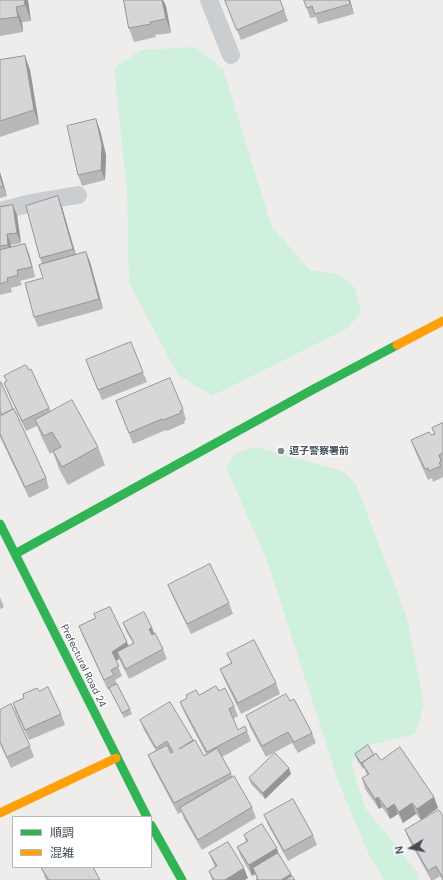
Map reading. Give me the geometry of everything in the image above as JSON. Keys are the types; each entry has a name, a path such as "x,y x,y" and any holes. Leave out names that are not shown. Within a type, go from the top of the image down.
{"street":[{"path":"15,554 312,390 443,321"},
{"name":"Prefectural Road 24","path":"0,524 116,758 146,816"},
{"path":"0,813 116,758"},
{"path":"152,827 182,880"}],"lane":[{"path":"209,0 230,55"},
{"path":"0,211 31,202 78,195"}],"green space":[{"path":"195,47 223,69 272,227 310,270 340,275 355,288 361,312 348,328 212,396 178,375 129,283 127,190 114,69 141,50"},
{"path":"256,447 342,471 356,484 408,621 424,705 415,734 365,746 351,762 365,808 417,872 419,880 384,880 370,857 339,784 268,563 226,467 236,453"}],"building":[{"path":"0,0 24,0 25,5 16,7 18,17 0,19"},
{"path":"124,0 162,0 166,19 150,22 151,24 129,28"},
{"path":"225,0 280,0 284,10 237,30"},
{"path":"304,0 349,0 350,4 315,14 312,6 307,8"},
{"path":"25,56 34,110 0,121 0,60"},
{"path":"96,119 102,145 101,170 78,175 67,126"},
{"path":"0,176 3,186 0,187"},
{"path":"58,196 73,249 40,258 26,206"},
{"path":"13,205 17,233 7,234 8,245 0,246 0,207"},
{"path":"25,244 32,267 17,270 18,275 7,278 8,281 0,284 0,250"},
{"path":"86,252 99,299 34,317 25,283 43,278 39,265"},
{"path":"131,342 143,372 98,390 86,360"},
{"path":"26,365 29,370 31,369 49,408 22,421 4,383 7,381 4,376"},
{"path":"170,378 183,409 180,411 181,413 163,420 162,419 129,433 116,401"},
{"path":"1,382 13,409 2,415 0,411"},
{"path":"72,400 98,447 62,467 53,451 61,447 52,432 44,436 35,420"},
{"path":"14,409 46,478 25,487 0,434 0,416"},
{"path":"443,423 443,453 439,455 441,461 439,463 441,466 429,471 428,468 425,469 411,440 429,432 431,435 435,434 432,428"},
{"path":"210,564 229,603 187,624 168,585"},
{"path":"110,607 127,642 112,652 119,666 111,670 114,675 104,680 79,626 96,618 94,614"},
{"path":"144,612 152,628 149,629 152,635 155,633 163,649 126,669 117,652 134,643 123,623"},
{"path":"254,640 276,683 238,703 220,669 232,663 227,654"},
{"path":"117,684 130,709 122,713 109,688"},
{"path":"216,686 219,691 225,688 234,706 229,709 238,730 245,726 247,731 207,752 180,702 187,698 186,695 196,690 199,695"},
{"path":"48,687 61,714 25,730 13,703 24,698 23,694 37,688 39,691"},
{"path":"286,694 290,701 294,699 312,733 294,742 288,732 262,746 246,716"},
{"path":"170,702 193,740 179,749 195,740 204,756 217,748 231,773 174,803 148,755 167,745 171,753 173,752 167,741 156,748 140,720"},
{"path":"11,704 30,746 7,757 0,742 0,710"},
{"path":"368,745 374,755 361,763 355,754"},
{"path":"400,747 434,797 417,809 412,803 399,812 394,804 387,809 378,797 375,799 362,778 369,774 362,763 376,753 381,760"},
{"path":"275,753 289,768 263,793 249,778"},
{"path":"234,776 252,807 198,840 180,808"},
{"path":"293,799 313,835 284,851 264,815"},
{"path":"439,810 443,816 443,878 436,866 428,871 405,830"},
{"path":"262,824 277,848 249,865 237,847 248,841 244,835"},
{"path":"228,842 244,868 225,880 214,880 209,871 217,866 209,853"},
{"path":"278,853 291,874 281,880 256,880 258,879 253,868"},
{"path":"42,868 94,868 100,880 49,880"},
{"path":"292,876 295,880 285,880"}],"traffic: fast":[{"path":"15,554 312,390 397,345"},
{"path":"0,524 146,816"},
{"path":"152,827 182,880"}],"traffic: slow":[{"path":"397,345 443,321"},
{"path":"0,813 116,758"}],"place":[{"name":"逗子警察署前","path":"281,451"}]}
